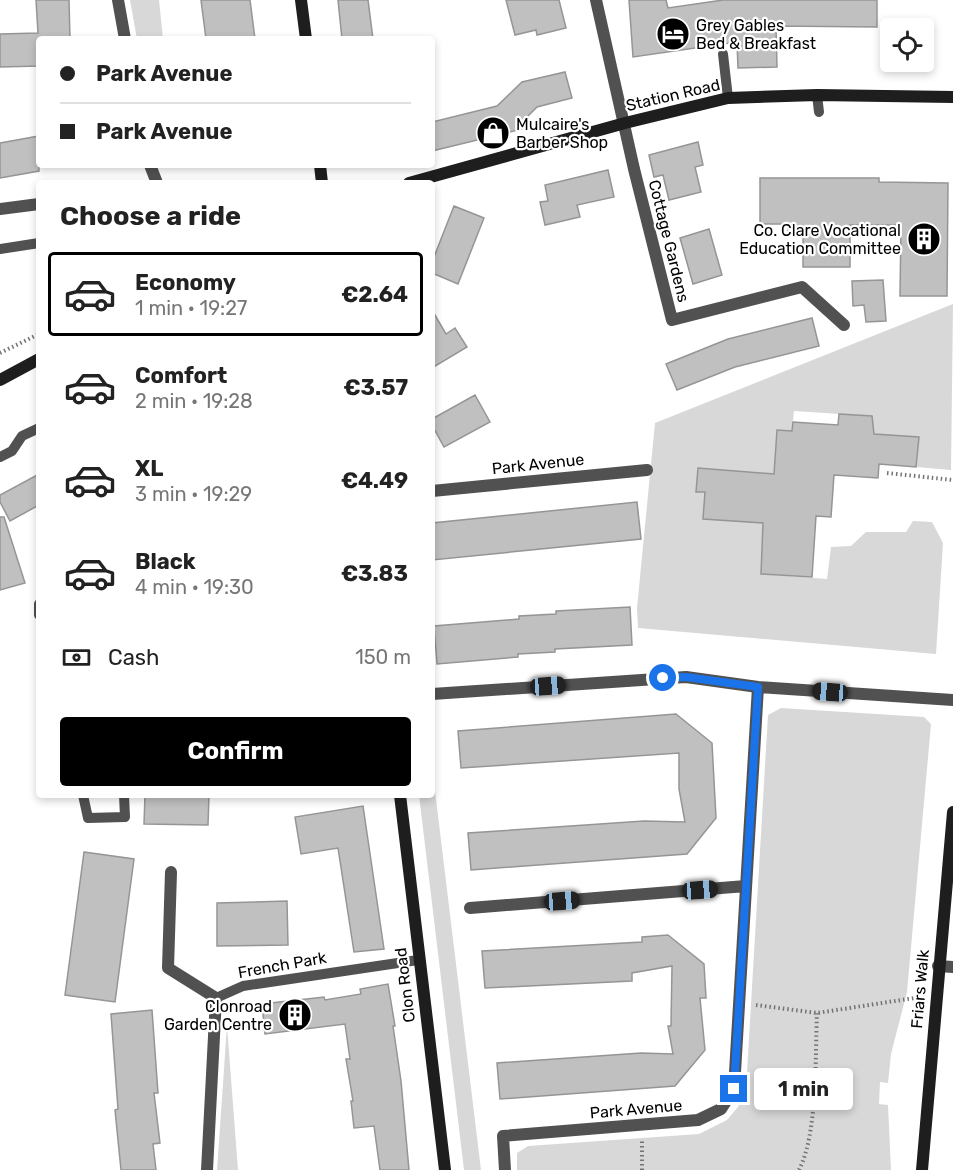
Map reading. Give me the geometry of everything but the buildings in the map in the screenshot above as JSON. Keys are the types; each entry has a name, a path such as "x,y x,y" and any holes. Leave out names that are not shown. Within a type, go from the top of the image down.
{"main road":[{"path":"301,0 306,36"},
{"name":"Station Road","path":"420,180 625,123 728,98 817,94 953,97"},
{"path":"0,380 36,361"},
{"name":"Clon Road","path":"400,798 445,1170"},
{"name":"Friars Walk","path":"922,1170 953,812"}],"street":[{"path":"118,0 124,36"},
{"path":"596,0 625,123"},
{"name":"Cottage Gardens","path":"625,123 634,169 672,320 802,287 844,325"},
{"path":"0,209 36,204"},
{"name":"Park Avenue","path":"435,491 647,470"},
{"path":"435,694 686,677 758,687 953,700"},
{"name":"Park Avenue","path":"505,1170 503,1136 698,1120 721,1109 734,1089 758,687"},
{"path":"171,872 168,968 216,998 207,1170"},
{"path":"470,908 746,886"},
{"path":"938,966 953,967"}],"lane":[{"path":"723,54 728,98"},
{"path":"817,94 819,112"},
{"path":"0,249 36,243"},
{"path":"0,457 12,451 22,436 36,429"},
{"path":"84,798 88,818 125,817 124,798"},
{"name":"French Park","path":"216,998 243,986 418,960"}],"path":[{"path":"0,353 36,335"},
{"path":"887,473 953,480"},
{"path":"739,1002 817,1013 936,995"},
{"path":"799,1170 806,1157 813,1100 817,1013"},
{"path":"641,1125 642,1170"}],"shaded area":[{"path":"130,0 159,0 163,36 136,36"},
{"path":"953,304 951,470 916,467 918,437 874,434 871,416 794,411 792,431 777,431 774,474 698,468 696,491 705,492 763,523 761,574 827,579 831,547 851,546 866,532 906,532 913,521 932,522 943,543 936,654 638,628 637,608 655,423"},
{"path":"781,708 924,717 931,724 907,992 891,1054 888,1083 880,1082 879,1104 888,1105 891,1170 517,1170 517,1153 528,1146 699,1134 727,1120 738,1107 746,1089 768,715"},
{"path":"435,791 481,1170 464,1170 419,798 435,798"},
{"path":"227,1026 238,1170 217,1170"}],"place":[{"name":"Grey Gables Bed & Breakfast","path":"673,34"},
{"name":"Mulcaire's Barber Shop","path":"493,133"},
{"name":"Co. Clare Vocational Education Committee","path":"924,239"},
{"name":"Clonroad Garden Centre","path":"295,1015"}],"route":[{"path":"663,678 686,677 758,687 734,1089"}]}
